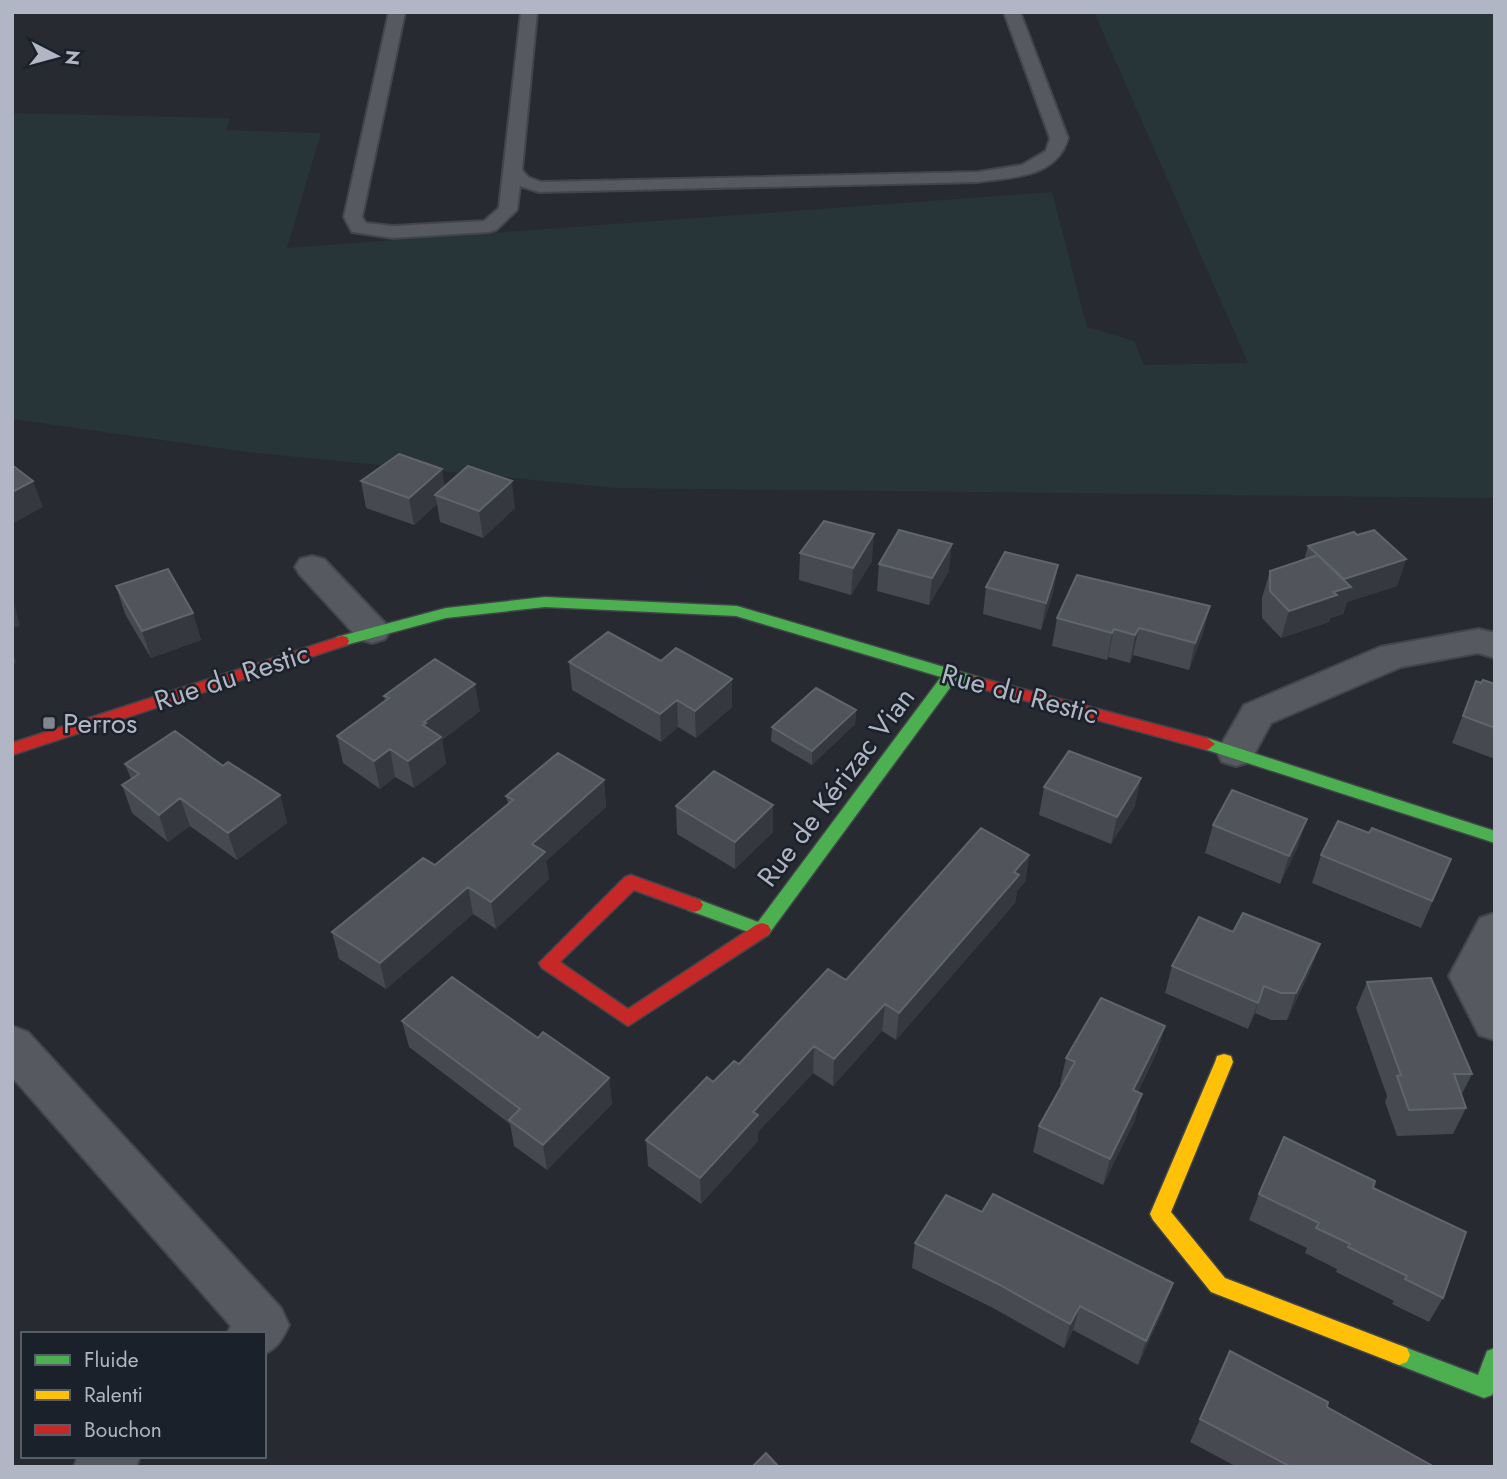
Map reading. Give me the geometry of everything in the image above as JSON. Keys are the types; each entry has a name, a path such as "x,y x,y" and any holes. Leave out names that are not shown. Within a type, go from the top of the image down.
{"street":[{"path":"313,567 372,631"},
{"name":"Rue du Restic","path":"12,749 372,631 446,613 545,602 737,611 951,675 1236,752 1495,837"},
{"path":"1236,752 1258,714 1392,656 1479,641 1495,646"},
{"name":"Rue de Kérizac Vian","path":"762,930 631,882 548,963 628,1019 762,930 951,675"},
{"path":"1495,930 1471,976 1495,1022"},
{"path":"12,1045 263,1325 255,1332"},
{"path":"1224,1062 1160,1214 1218,1285 1484,1388 1495,1358"}],"lane":[{"path":"397,12 353,217 359,228 393,232 489,226 508,211 528,12"},
{"path":"513,171 522,181 539,187 978,177 1012,172 1038,164 1054,153 1059,138 1012,12"}],"shaded area":[{"path":"1094,12 1495,12 1495,498 615,488 247,452 12,419 12,113 230,118 226,130 321,133 287,248 1052,192 1087,327 1134,341 1144,365 1248,363"}],"building":[{"path":"399,454 442,469 409,498 361,481"},
{"path":"12,465 33,481 12,492"},
{"path":"468,466 512,481 479,511 435,495"},
{"path":"824,521 874,534 853,568 800,553"},
{"path":"899,530 952,544 932,578 879,564"},
{"path":"1374,530 1406,559 1344,579 1308,546 1354,532 1357,535"},
{"path":"1005,552 1058,565 1046,603 986,587"},
{"path":"1318,555 1351,587 1333,592 1337,595 1289,611 1270,591 1270,571"},
{"path":"168,569 193,613 142,631 116,586"},
{"path":"1077,575 1210,606 1195,643 1139,628 1135,635 1114,629 1112,633 1057,618"},
{"path":"608,632 661,661 676,648 732,679 695,711 677,700 660,714 569,662"},
{"path":"435,659 475,684 424,722 426,723 423,725 441,737 408,761 390,749 374,761 337,736 389,698 384,696"},
{"path":"1483,680 1495,684 1495,728 1463,716 1476,681 1481,683"},
{"path":"816,688 856,710 812,751 772,727"},
{"path":"175,731 223,766 228,762 280,795 228,833 180,798 159,815 122,785 139,774 125,764"},
{"path":"1069,751 1141,778 1117,817 1044,787"},
{"path":"558,753 604,780 532,844 545,852 491,902 468,887 380,963 332,932 423,858 435,865 513,800 506,796"},
{"path":"714,771 773,805 735,842 676,806"},
{"path":"1232,790 1307,819 1289,856 1213,825"},
{"path":"1338,821 1369,833 1372,828 1451,859 1432,901 1321,855"},
{"path":"981,828 1029,855 1014,872 1019,875 899,1013 885,1004 834,1059 814,1046 753,1112 758,1115 700,1178 646,1140 707,1077 713,1082 734,1061 739,1064 828,969 846,980"},
{"path":"1243,913 1320,944 1296,993 1281,993 1264,986 1258,1003 1172,966 1199,917 1233,932"},
{"path":"452,977 538,1038 543,1032 609,1078 543,1145 509,1120 520,1109 402,1021"},
{"path":"1431,978 1472,1074 1454,1074 1466,1108 1409,1110 1397,1076 1401,1075 1367,982"},
{"path":"1101,998 1165,1026 1133,1090 1142,1094 1110,1159 1039,1126 1075,1062 1066,1058"},
{"path":"1284,1137 1375,1181 1373,1188 1466,1232 1443,1298 1405,1279 1407,1276 1348,1247 1350,1244 1316,1228 1319,1223 1259,1194"},
{"path":"993,1194 1173,1283 1146,1341 1080,1306 1070,1324 998,1284 915,1243 946,1195 982,1212"},
{"path":"1230,1351 1328,1402 1327,1407 1431,1467 1291,1467 1200,1419"},
{"path":"766,1453 779,1467 752,1467"}],"traffic: fast":[{"path":"342,641 446,613 545,602 737,611 973,681"},
{"path":"694,905 762,930 951,675"},
{"path":"1207,744 1495,837"},
{"path":"1399,1355 1484,1388 1495,1358"}],"traffic: slow":[{"path":"1224,1062 1160,1214 1218,1285 1399,1355"}],"traffic: jam":[{"path":"12,749 342,641"},
{"path":"973,681 1207,744"},
{"path":"694,905 631,882 548,963 628,1019 762,930"}],"place":[{"name":"Perros","path":"49,723"}]}
